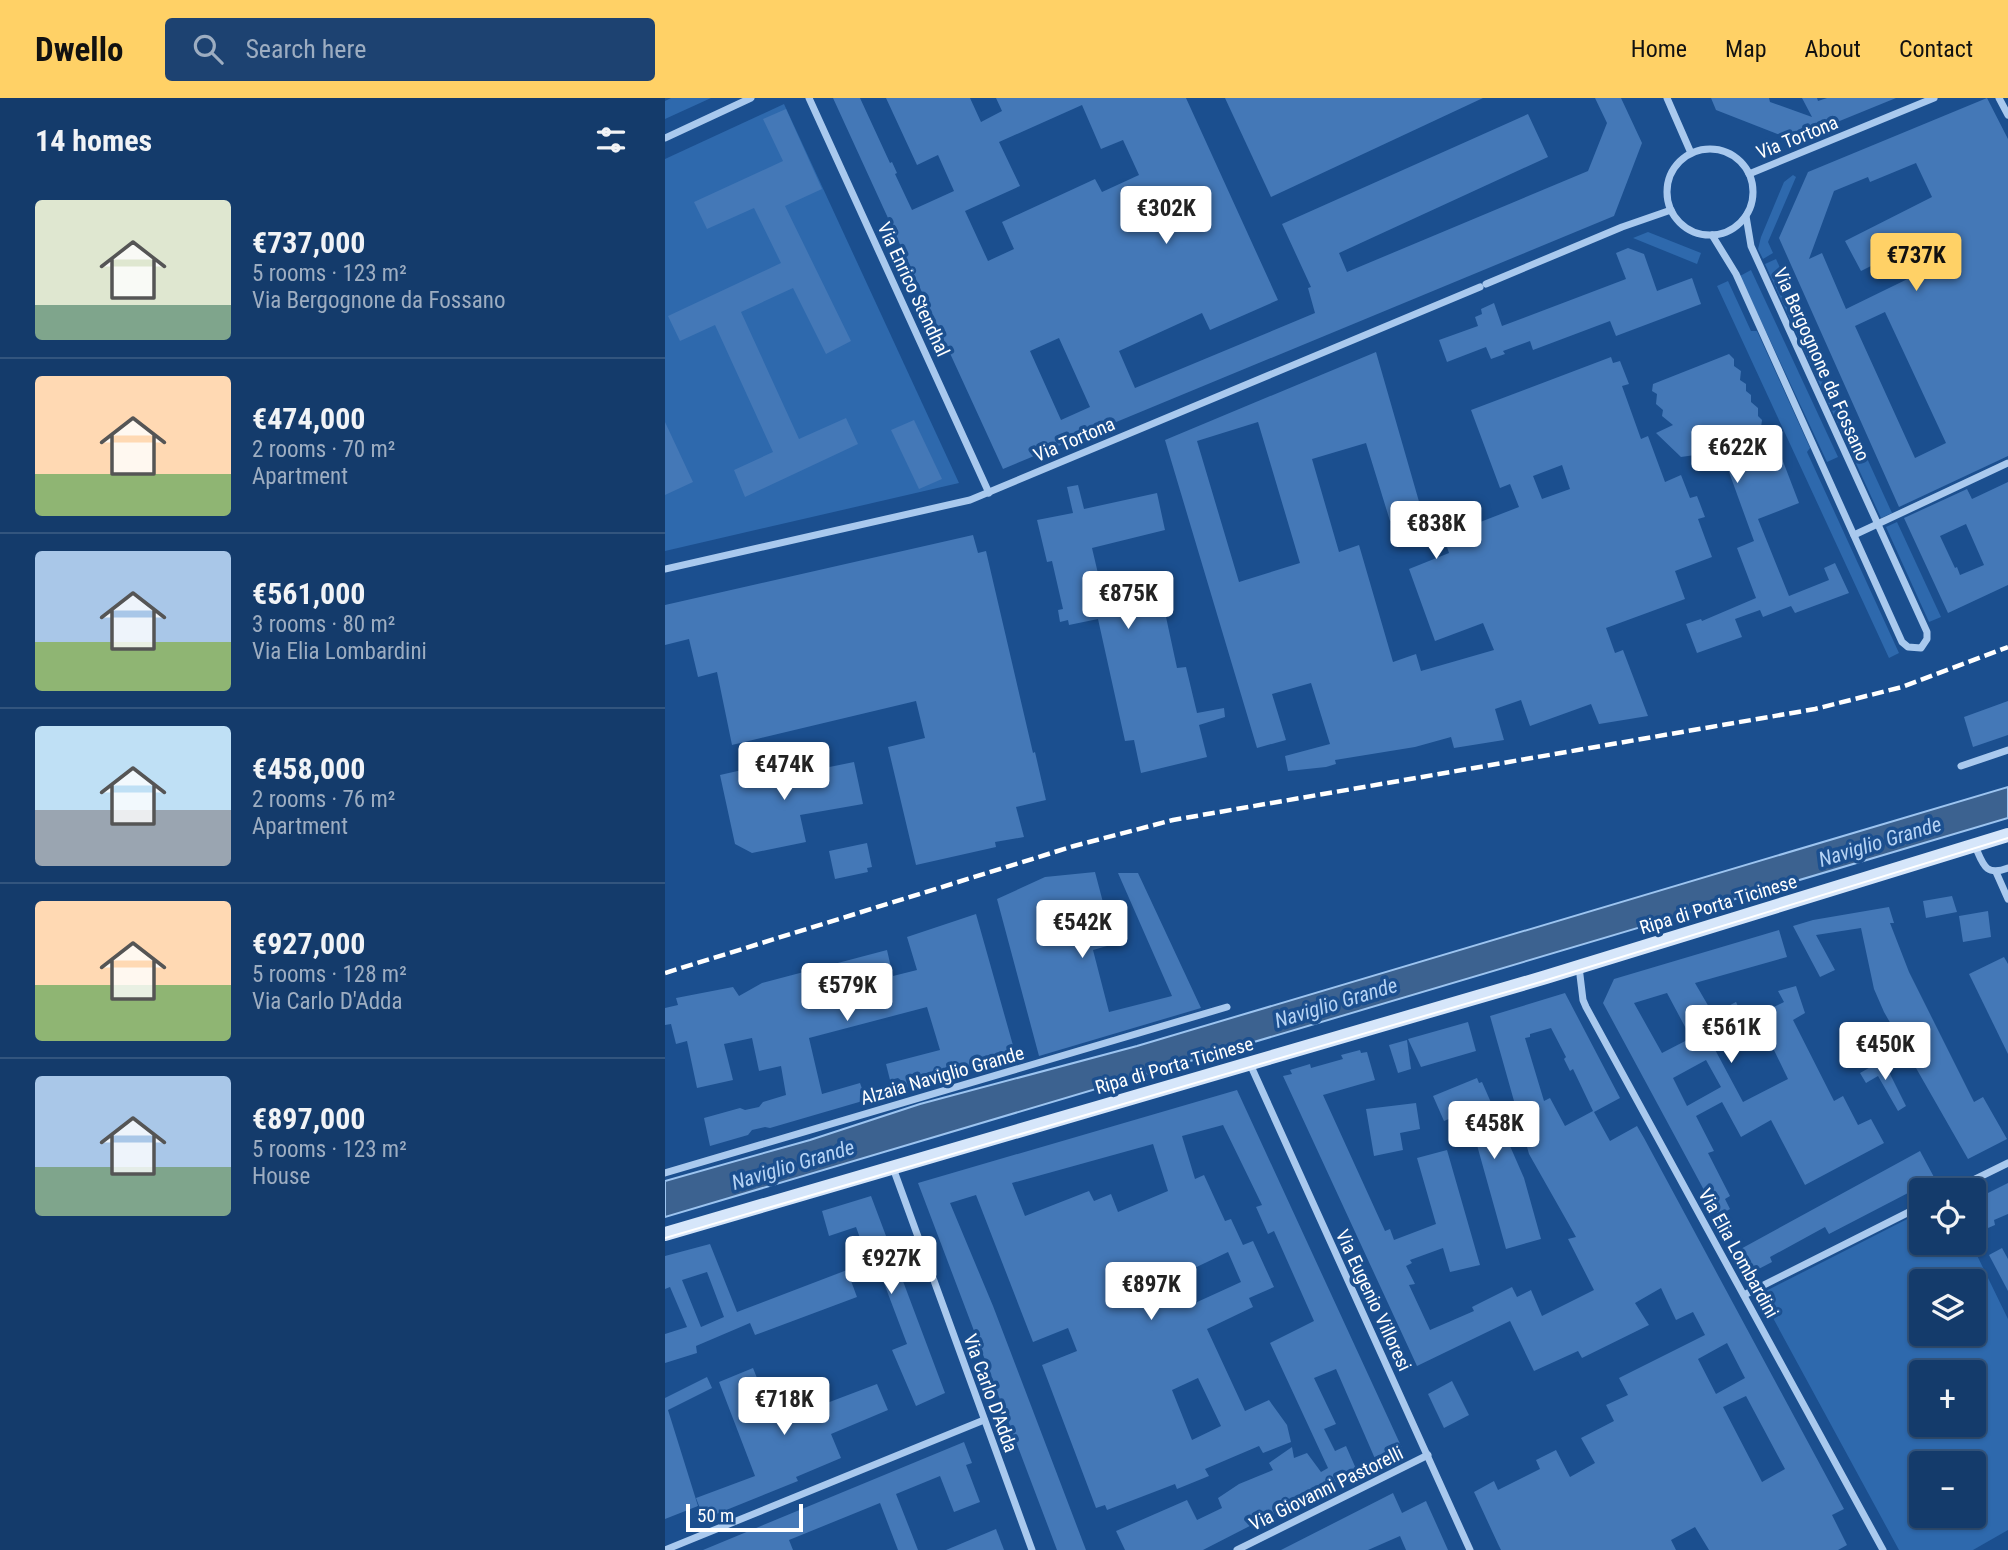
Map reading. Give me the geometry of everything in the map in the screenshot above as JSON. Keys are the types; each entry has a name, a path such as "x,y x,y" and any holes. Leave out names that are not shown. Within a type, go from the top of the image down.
{"street":[{"path":"665,138 751,98"},
{"name":"Via Enrico Stendhal","path":"809,98 989,492"},
{"path":"1667,98 1691,153"},
{"name":"Via Tortona","path":"1749,174 1934,98"},
{"path":"1999,98 2008,115"},
{"path":"1712,149 1727,152 1740,161 1749,174 1753,198 1746,216 1731,229 1712,234 1690,229 1679,221 1671,210 1667,195 1671,174 1678,163 1691,153 1712,149"},
{"name":"Via Tortona","path":"665,569 970,499 1622,227 1671,210"},
{"name":"Via Bergognone da Fossano","path":"1712,234 1735,274 1902,642 1908,648 1921,649 1927,639 1927,632 1751,246 1746,216"},
{"path":"1854,535 2008,463"},
{"path":"1961,766 2008,750"},
{"name":"Ripa di Porta Ticinese","path":"665,1234 1579,967 2008,835"},
{"path":"1975,845 1984,866 1996,872 2008,899"},
{"path":"1996,872 2008,868"},
{"name":"Via Elia Lombardini","path":"1579,967 1586,1007 1883,1550"},
{"name":"Alzaia Naviglio Grande","path":"665,1173 1227,1007"},
{"name":"Via Eugenio Villoresi","path":"1250,1063 1470,1550"},
{"path":"1977,1178 2008,1163"},
{"name":"Via Carlo D'Adda","path":"893,1167 1032,1550"},
{"path":"1744,1295 1909,1212"},
{"path":"665,1550 984,1420"},
{"name":"Via Giovanni Pastorelli","path":"1237,1550 1428,1455"}],"shaded area":[{"path":"671,98 711,98 665,119 665,101"},
{"path":"784,104 959,483 665,551 665,159"},
{"path":"1793,175 1796,177 1768,242 1773,253 1763,259 1758,249 1761,237 1784,182"},
{"path":"1648,232 1701,253 1697,264 1633,238"},
{"path":"1776,259 1892,513 1881,518 1765,264"},
{"path":"1751,270 1838,457 1827,462 1740,276"},
{"path":"1728,281 1751,331 1757,331 1810,448 1807,452 1899,653 1889,658 1717,286"},
{"path":"1897,522 1941,617 1929,622 1886,527"},
{"path":"1909,1218 1909,1255 1977,1255 1984,1269 1909,1269 1909,1346 1986,1346 1986,1274 2008,1319 2008,1530 1973,1550 1899,1550 1760,1294"}],"water":[{"name":"Naviglio Grande","path":"2008,787 2008,818 665,1217 665,1181 810,1140 920,1104 1137,1046"}],"building":[{"path":"833,98 860,98 912,210 954,191 938,155 917,165 886,98 970,98 981,122 1002,111 996,98 1186,98 1278,300 1210,330 1202,313 1119,351 1135,388 1315,313 1308,288 1311,287 1282,224 1528,114 1548,157 1339,253 1347,272 1588,171 1607,123 1595,98 1621,98 1642,143 1614,216 1003,469","holes":["1082,105 1101,149 1123,140 1139,175 1102,192 1095,179 1002,222 1014,249 988,261 965,211 1020,186 999,142","1059,338 1090,407 1061,420 1030,351"]},
{"path":"1225,98 1483,98 1271,197"},
{"path":"1711,98 1769,98 1770,102 1812,117 1802,98 1817,98 1818,101 1827,98 1896,98 1793,140 1716,110"},
{"path":"1987,98 2008,139 2008,456 1899,507 1779,238 1808,172","holes":["1916,163 1932,197 1845,241 1861,271 1915,244 1928,269 1846,309 1822,253 1809,259 1834,191 1868,177 1870,182","1885,312 1946,443 1915,458 1855,326"]},
{"path":"786,109 822,189 785,206 851,341 826,354 793,288 741,312 799,439 846,418 858,444 745,497 734,470 773,452 715,325 680,341 668,316 781,263 754,208 707,229 694,202 783,161 763,119"},
{"path":"1628,248 1644,254 1657,291 1692,278 1701,304 1616,336 1610,321 1533,350 1530,341 1503,351 1505,354 1491,359 1486,347 1447,362 1439,340 1478,326 1475,317 1482,314 1481,309 1494,303 1502,326 1626,279 1616,253"},
{"path":"1376,352 1422,512 1390,521 1366,443 1312,459 1339,552 1359,545 1393,662 1416,654 1421,671 1494,650 1483,623 1435,641 1409,569 1449,553 1447,547 1460,542 1457,531 1519,507 1510,484 1500,488 1471,410 1611,357 1613,363 1620,361 1629,384 1622,386 1641,439 1648,436 1665,482 1681,475 1690,498 1697,496 1705,517 1698,519 1712,557 1675,571 1685,599 1606,628 1615,653 1623,650 1648,716 1599,724 1591,704 1530,726 1521,700 1495,709 1504,740 1454,748 1451,737 1415,747 1335,760 1336,764 1326,767 1288,771 1285,756 1330,744 1311,683 1272,694 1286,740 1257,748 1165,440","holes":["1258,422 1300,563 1239,582 1197,441","1562,465 1570,489 1542,499 1533,476"]},
{"path":"1729,354 1734,359 1734,366 1741,371 1740,380 1746,384 1746,391 1751,395 1751,402 1758,408 1758,416 1762,420 1758,449 1776,443 1799,503 1758,519 1789,596 1829,580 1824,568 1835,563 1849,593 1795,613 1791,606 1763,617 1760,610 1735,619 1742,637 1697,653 1686,624 1701,619 1702,621 1756,598 1737,548 1754,541 1725,461 1716,465 1710,446 1695,455 1681,457 1656,433 1673,425 1662,416 1663,410 1656,404 1657,394 1652,391 1653,384"},
{"path":"914,420 942,479 919,489 891,430"},
{"path":"665,422 693,482 665,495"},
{"path":"2008,482 2008,585 1948,613 1904,518 1967,489 1972,499","holes":["1966,524 1984,565 1960,575 1940,536"]},
{"path":"1078,485 1084,509 1157,493 1165,530 1092,548 1108,616 1163,603 1177,668 1186,667 1197,713 1224,708 1225,717 1199,725 1207,757 1141,773 1134,740 1125,741 1098,619 1069,625 1068,620 1060,622 1058,610 1063,609 1052,561 1047,562 1037,520 1073,513 1067,487"},
{"path":"973,535 978,553 986,551 1046,800 1016,807 1024,837 995,842 996,847 916,865 888,747 925,738 916,701 732,745 717,672 698,677 689,639 665,645 665,605"},
{"path":"2008,701 2008,735 1973,747 1964,717"},
{"path":"786,760 790,775 854,762 863,804 800,815 806,842 752,853 735,844 720,775"},
{"path":"867,843 872,867 867,868 868,872 835,879 829,851"},
{"path":"1095,872 1114,944 1093,950 1109,1012 1172,996 1118,873 1138,873 1201,1008 1039,1056 997,899 1045,877"},
{"path":"1952,896 1957,912 1926,918 1923,901"},
{"path":"1889,907 1894,923 1890,923 1909,972 1974,1102 1983,1097 2007,1139 1968,1159 1884,1012 1874,989 1861,928 1816,935 1835,970 1820,977 1793,926"},
{"path":"1988,911 1991,937 1963,942 1959,916"},
{"path":"976,914 1016,1056 907,1088 898,1078 890,1080 886,1064 940,1050 927,1007 809,1038 822,1094 860,1083 866,1100 770,1128 752,1130 748,1135 710,1146 704,1118 740,1108 745,1110 759,1107 763,1102 786,1095 781,1066 759,1071 752,1038 724,1044 733,1080 697,1088 687,1041 676,1044 671,1024 665,1025 665,1008 678,1005 676,998 733,987 739,996 762,983 887,950 893,976 917,970 907,937"},
{"path":"1779,930 1787,957 1695,983 1713,1014 1736,1002 1747,1025 1712,1044 1743,1102 1788,1079 1757,1015 1784,1002 1778,991 1796,986 1805,1013 1793,1020 1834,1101 1843,1096 1858,1125 1871,1119 1884,1143 1805,1185 1771,1120 1741,1137 1722,1102 1696,1116 1714,1151 1708,1153 1730,1196 1725,1199 1730,1209 1718,1216 1603,1003 1614,979","holes":["1667,993 1691,1038 1662,1053 1634,1003","1706,1060 1721,1087 1687,1106 1673,1078"]},
{"path":"2004,957 2008,964 2008,1054 1969,974"},
{"path":"1565,993 1620,1098 1594,1112 1610,1141 1637,1126 1844,1509 1832,1515 1847,1545 1838,1550 1709,1550 1695,1527 1671,1540 1676,1550 1501,1550 1474,1492 1494,1481 1498,1490 1540,1469 1536,1460 1556,1450 1570,1477 1595,1463 1581,1438 1614,1421 1606,1405 1628,1395 1619,1378 1705,1335 1693,1312 1676,1320 1661,1288 1635,1303 1649,1325 1582,1358 1578,1351 1534,1371 1510,1321 1417,1366 1283,1076 1292,1074 1290,1070 1310,1064 1311,1068 1343,1059 1341,1055 1360,1050 1361,1053 1367,1052 1375,1080 1323,1095 1385,1231 1390,1229 1394,1240 1436,1224 1417,1158 1447,1150 1480,1265 1450,1272 1443,1248 1410,1260 1412,1263 1406,1266 1415,1284 1409,1285 1430,1330 1474,1311 1472,1307 1512,1287 1517,1297 1531,1290 1542,1316 1594,1290 1568,1239 1576,1237 1529,1154 1490,1016","holes":["1551,1028 1570,1071 1573,1069 1593,1111 1565,1126 1550,1098 1544,1101 1525,1038","1727,1343 1745,1378 1716,1394 1698,1359","1746,1396 1785,1469 1762,1482 1723,1407"]},
{"path":"1468,1022 1476,1051 1421,1067 1408,1039"},
{"path":"1407,1040 1411,1069 1398,1073 1389,1045"},
{"path":"1883,1060 1906,1106 1898,1111 1878,1076 1866,1083 1860,1073"},
{"path":"1477,1078 1479,1083 1482,1082 1524,1178 1541,1239 1506,1249 1475,1138 1463,1113 1444,1121 1433,1096"},
{"path":"1237,1090 1402,1448 1376,1461 1336,1369 1314,1378 1336,1424 1324,1429 1335,1451 1346,1446 1357,1471 1203,1550 1125,1550 1116,1531 1187,1500 1197,1520 1222,1508 1218,1498 1239,1484 1273,1470 1269,1463 1292,1447 1294,1458 1307,1453 1321,1472 1328,1468 1270,1343 1314,1321 1274,1231 1268,1234 1256,1207 1262,1205 1223,1125 1182,1136 1195,1179 1204,1175 1225,1221 1231,1219 1243,1245 1253,1241 1274,1287 1249,1298 1253,1307 1207,1329 1245,1411 1269,1400 1287,1425 1291,1442 1263,1453 1259,1446 1205,1469 1209,1476 1177,1489 1175,1484 1107,1510 1105,1505 1096,1508 1042,1365 1077,1351 1068,1328 1033,1342 976,1195 950,1203 993,1306 1086,1550 1057,1550 918,1183","holes":["1153,1144 1168,1191 1118,1212 1111,1194 1094,1201 1089,1191 1025,1216 1012,1183","1228,1252 1241,1282 1195,1303 1182,1274","1198,1378 1221,1426 1192,1440 1172,1390"]},
{"path":"1416,1103 1420,1129 1400,1133 1403,1150 1374,1156 1366,1109"},
{"path":"1920,1151 1934,1178 1909,1178 1909,1192 1829,1234 1825,1227 1770,1257 1772,1262 1749,1274 1737,1251"},
{"path":"2008,1183 2008,1214 1994,1220 1995,1225 1986,1229 1986,1194"},
{"path":"871,1196 945,1393 916,1406 892,1350 907,1344 873,1254 867,1257 856,1227 829,1236 822,1211"},
{"path":"710,1244 737,1312 847,1270 857,1297 755,1335 750,1323 696,1346 697,1353 665,1363 665,1334 687,1327 670,1287 665,1289 665,1256","holes":["707,1272 724,1317 701,1327 682,1280"]},
{"path":"2002,1248 2008,1259 2008,1291 1989,1255"},
{"path":"753,1368 767,1403 785,1396 790,1406 815,1396 819,1406 877,1384 888,1410 831,1434 841,1458 796,1477 798,1481 704,1519 696,1498 755,1476 719,1382"},
{"path":"707,1377 712,1388 668,1410 698,1506 665,1519 665,1398"},
{"path":"1452,1381 1469,1415 1444,1428 1428,1394"},
{"path":"964,1442 972,1463 966,1465 980,1502 954,1512 940,1476 896,1494 918,1550 898,1550 880,1503 789,1540 793,1550 703,1550"},
{"path":"1393,1493 1402,1513 1426,1501 1448,1550 1406,1550 1400,1536 1368,1550 1281,1550"},
{"path":"996,1529 1004,1550 946,1550"}],"tram line":[{"path":"665,1238 1537,983 2008,838"}],"railway":[{"path":"665,973 1074,846 1173,820 1815,709 1902,687 2008,647"}]}
